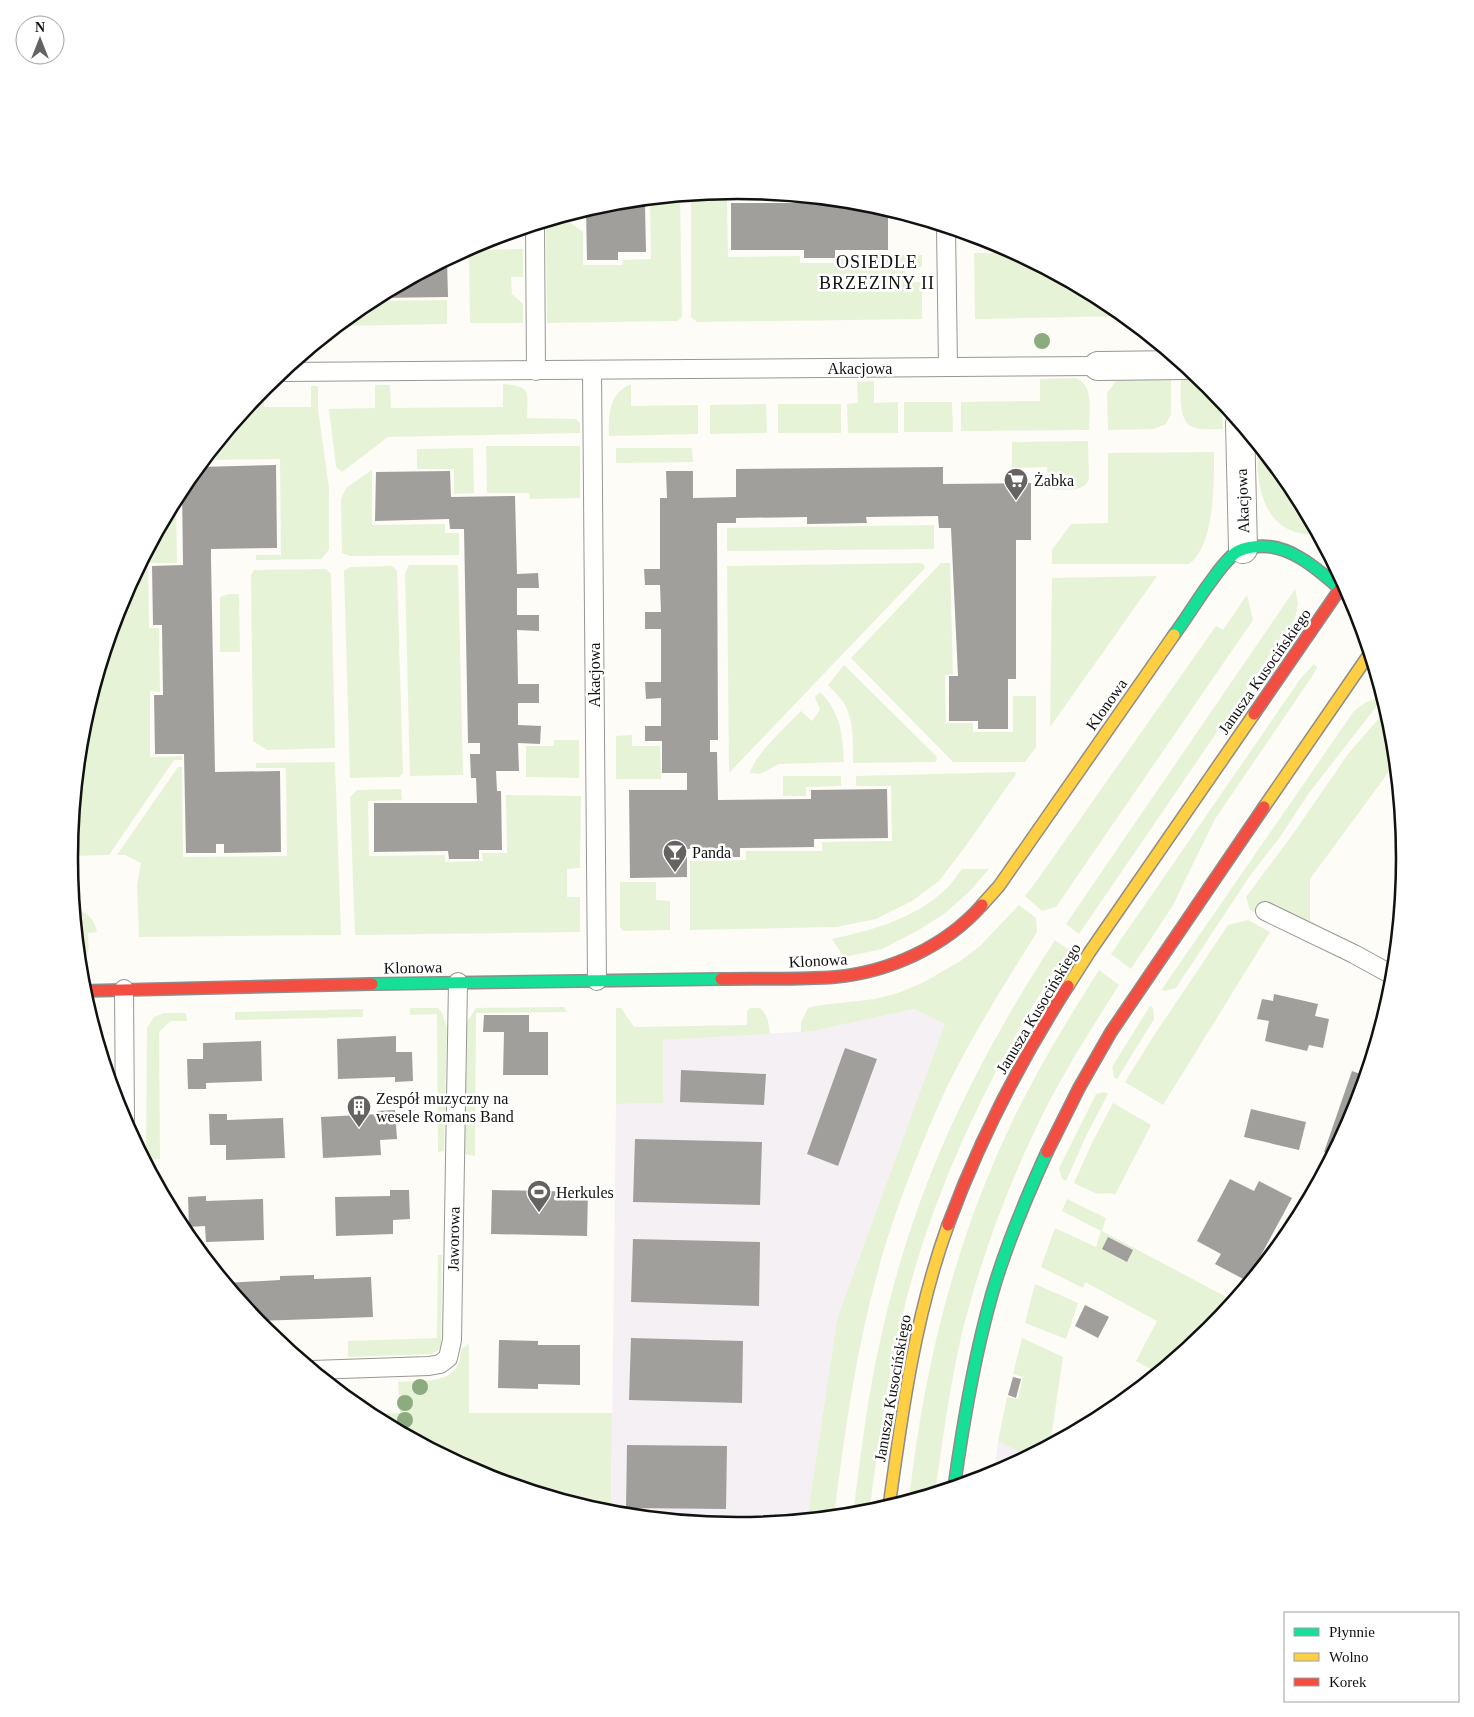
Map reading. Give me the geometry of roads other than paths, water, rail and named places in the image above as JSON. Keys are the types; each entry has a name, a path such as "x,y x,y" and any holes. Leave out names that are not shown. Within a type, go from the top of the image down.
{"street":[{"name":"Akacjowa","path":"1098,366 1175,366"},
{"name":"Akacjowa","path":"1240,433 1243,550"},
{"path":"1243,550 1271,547 1281,549 1306,562 1334,581"},
{"name":"Klonowa","path":"91,991 458,982 835,977 862,974 884,968 928,949 965,922 999,886 1222,566 1243,550"},
{"name":"Janusza Kusocińskiego","path":"890,1500 903,1403 926,1297 944,1237 963,1185 992,1122 1038,1033 1089,953 1339,591"},
{"path":"955,1481 965,1412 990,1302 1025,1200 1057,1127 1105,1040 1128,1005 1366,659"}],"lane":[{"path":"535,231 536,371"},
{"path":"946,233 948,367"},
{"name":"Akacjowa","path":"292,372 1098,366"},
{"name":"Akacjowa","path":"592,370 597,980"},
{"path":"1265,910 1387,972"},
{"name":"Jaworowa","path":"321,1370 429,1366 440,1364 448,1358 452,1340 458,982"},
{"path":"124,989 125,1103"}],"place":[{"name":"Żabka","path":"1016,501"},
{"name":"Panda","path":"675,873"},
{"name":"Zespół muzyczny na wesele Romans Band","path":"359,1128"},
{"name":"Herkules","path":"539,1213"}],"district":[{"name":"OSIEDLE BRZEZINY II","path":"877,272"}]}
